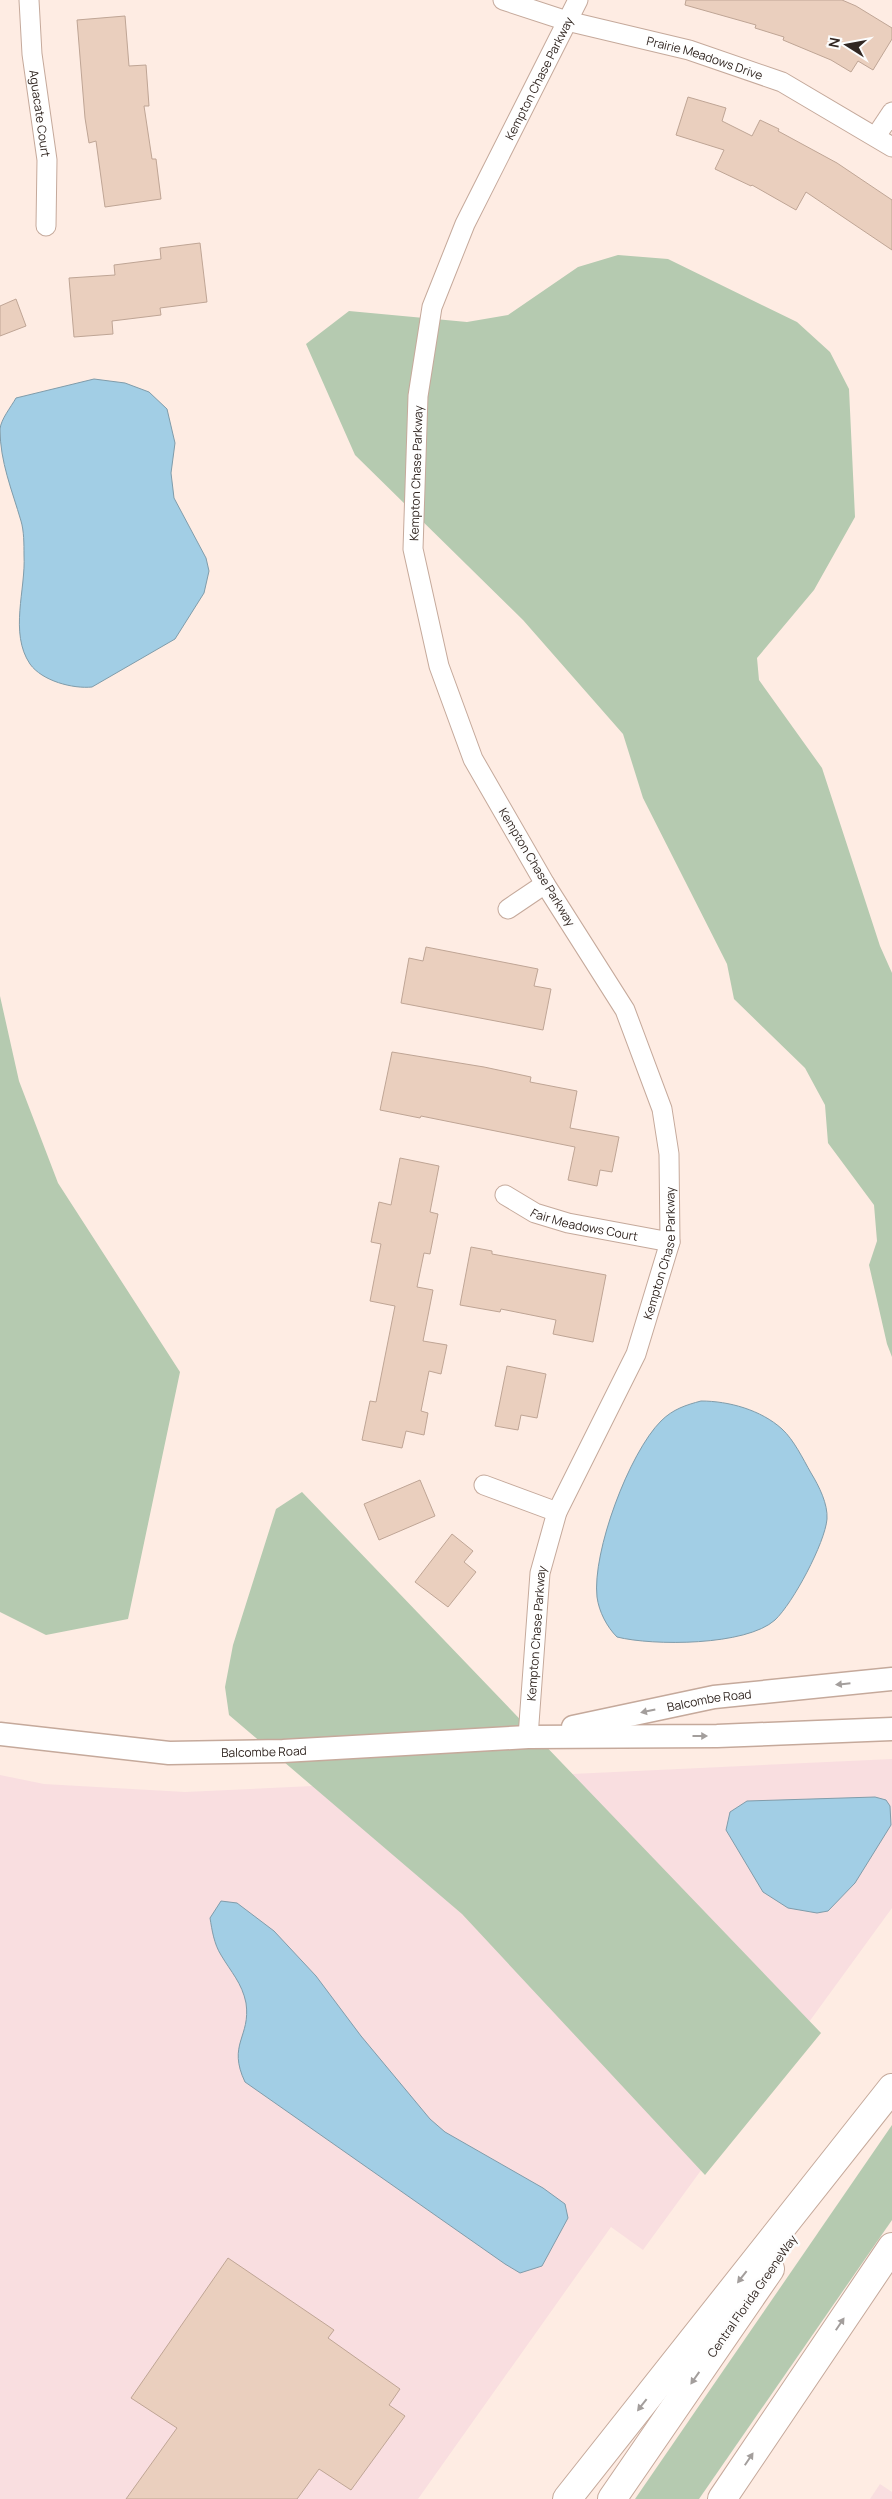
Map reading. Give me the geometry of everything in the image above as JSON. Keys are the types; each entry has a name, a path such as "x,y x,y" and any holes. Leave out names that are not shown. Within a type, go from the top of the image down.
{"highway":[{"path":"568,2499 892,2088"},
{"name":"Central Florida GreeneWay","path":"612,2499 892,2093"},
{"path":"722,2499 892,2247"}],"street":[{"name":"Aguacate Court","path":"29,0 32,54 47,160 46,226"},
{"name":"Prairie Meadows Drive","path":"503,0 567,21 689,50 782,82 892,147"},
{"name":"Kempton Chase Parkway","path":"528,1737 540,1574 557,1512 636,1354 670,1242 669,1154 662,1108 625,1010 545,884 473,759 439,666 413,548 418,396 432,307 465,224 578,0"},
{"path":"876,136 892,112"},
{"path":"508,908 545,884"},
{"name":"Fair Meadows Court","path":"505,1195 535,1213 568,1223 670,1242"},
{"path":"484,1485 557,1512"},
{"name":"Balcombe Road","path":"528,1737 714,1697 892,1679"},
{"name":"Balcombe Road","path":"0,1734 169,1753 283,1751 528,1737 718,1736 892,1729"}],"shaded area":[{"path":"892,1759 892,1908 643,2250 611,2227 418,2499 0,2499 0,1775 44,1784 185,1792"},
{"path":"880,2484 892,2492 892,2499 870,2499"}],"green space":[{"path":"618,255 668,259 797,322 830,352 849,389 855,517 814,590 757,658 759,680 822,768 880,946 892,973 892,1357 887,1344 869,1265 877,1241 874,1205 828,1143 825,1105 805,1068 734,999 727,964 643,798 623,734 523,620 355,455 306,344 349,311 467,322 508,315 578,267"},
{"path":"0,996 19,1081 58,1183 180,1372 128,1619 46,1635 0,1612"},
{"path":"302,1492 821,2033 705,2175 462,1914 229,1715 225,1687 233,1645 276,1509"},
{"path":"892,2125 892,2220 699,2499 635,2499"}],"water":[{"path":"94,379 125,383 149,392 167,409 175,443 171,473 174,498 206,558 209,571 204,593 175,639 92,687 76,687 58,683 35,670 24,652 20,639 19,625 24,568 23,533 4,464 0,429 4,417 16,398"},
{"path":"701,1401 733,1405 755,1412 774,1422 786,1433 814,1478 824,1501 827,1519 821,1543 799,1587 782,1612 775,1620 761,1629 743,1635 699,1642 653,1642 617,1637 604,1619 597,1597 600,1555 615,1504 637,1456 661,1421 670,1413 680,1408"},
{"path":"875,1797 886,1800 890,1806 891,1825 855,1883 828,1911 817,1913 788,1908 763,1892 726,1830 730,1812 747,1801"},
{"path":"221,1901 237,1903 274,1931 316,1976 361,2036 430,2119 445,2132 543,2188 565,2204 568,2218 542,2266 520,2273 505,2264 245,2082 238,2058 247,2015 246,2003 239,1984 217,1946 210,1918"}],"building":[{"path":"686,0 842,0 856,6 892,28 892,39 873,70 858,61 851,72 831,60 783,40 784,37 755,28 756,25 685,5"},
{"path":"125,16 129,66 146,65 149,106 144,106 152,159 156,159 161,199 105,207 96,141 89,143 85,118 77,20"},
{"path":"688,97 726,108 722,121 752,136 760,120 779,129 778,131 837,163 892,200 892,250 806,192 796,210 752,185 715,169 724,150 676,135"},
{"path":"200,243 207,302 160,308 161,315 112,321 113,334 74,337 69,278 115,275 114,265 161,259 160,248"},
{"path":"16,299 26,326 0,336 0,306"},
{"path":"426,947 538,969 534,986 551,989 543,1030 401,1003 409,958 423,961"},
{"path":"392,1052 484,1067 531,1077 530,1082 577,1091 570,1128 619,1137 612,1172 600,1170 597,1186 568,1180 575,1147 421,1116 420,1118 380,1110"},
{"path":"400,1158 439,1166 430,1212 438,1214 430,1254 424,1253 417,1287 433,1290 423,1341 447,1345 441,1374 429,1371 421,1411 428,1413 424,1435 406,1431 402,1448 362,1440 370,1401 376,1402 395,1306 370,1301 381,1244 371,1242 379,1202 391,1205"},
{"path":"471,1247 492,1251 492,1254 606,1275 593,1342 553,1334 556,1320 501,1309 500,1312 460,1305"},
{"path":"507,1366 546,1374 537,1418 521,1415 518,1430 495,1426"},
{"path":"420,1480 435,1516 379,1540 364,1504"},
{"path":"452,1534 473,1551 464,1562 476,1572 448,1607 415,1582"},
{"path":"228,2258 334,2330 328,2338 400,2389 389,2405 405,2416 351,2490 319,2469 297,2499 126,2499 177,2428 131,2398"}]}
